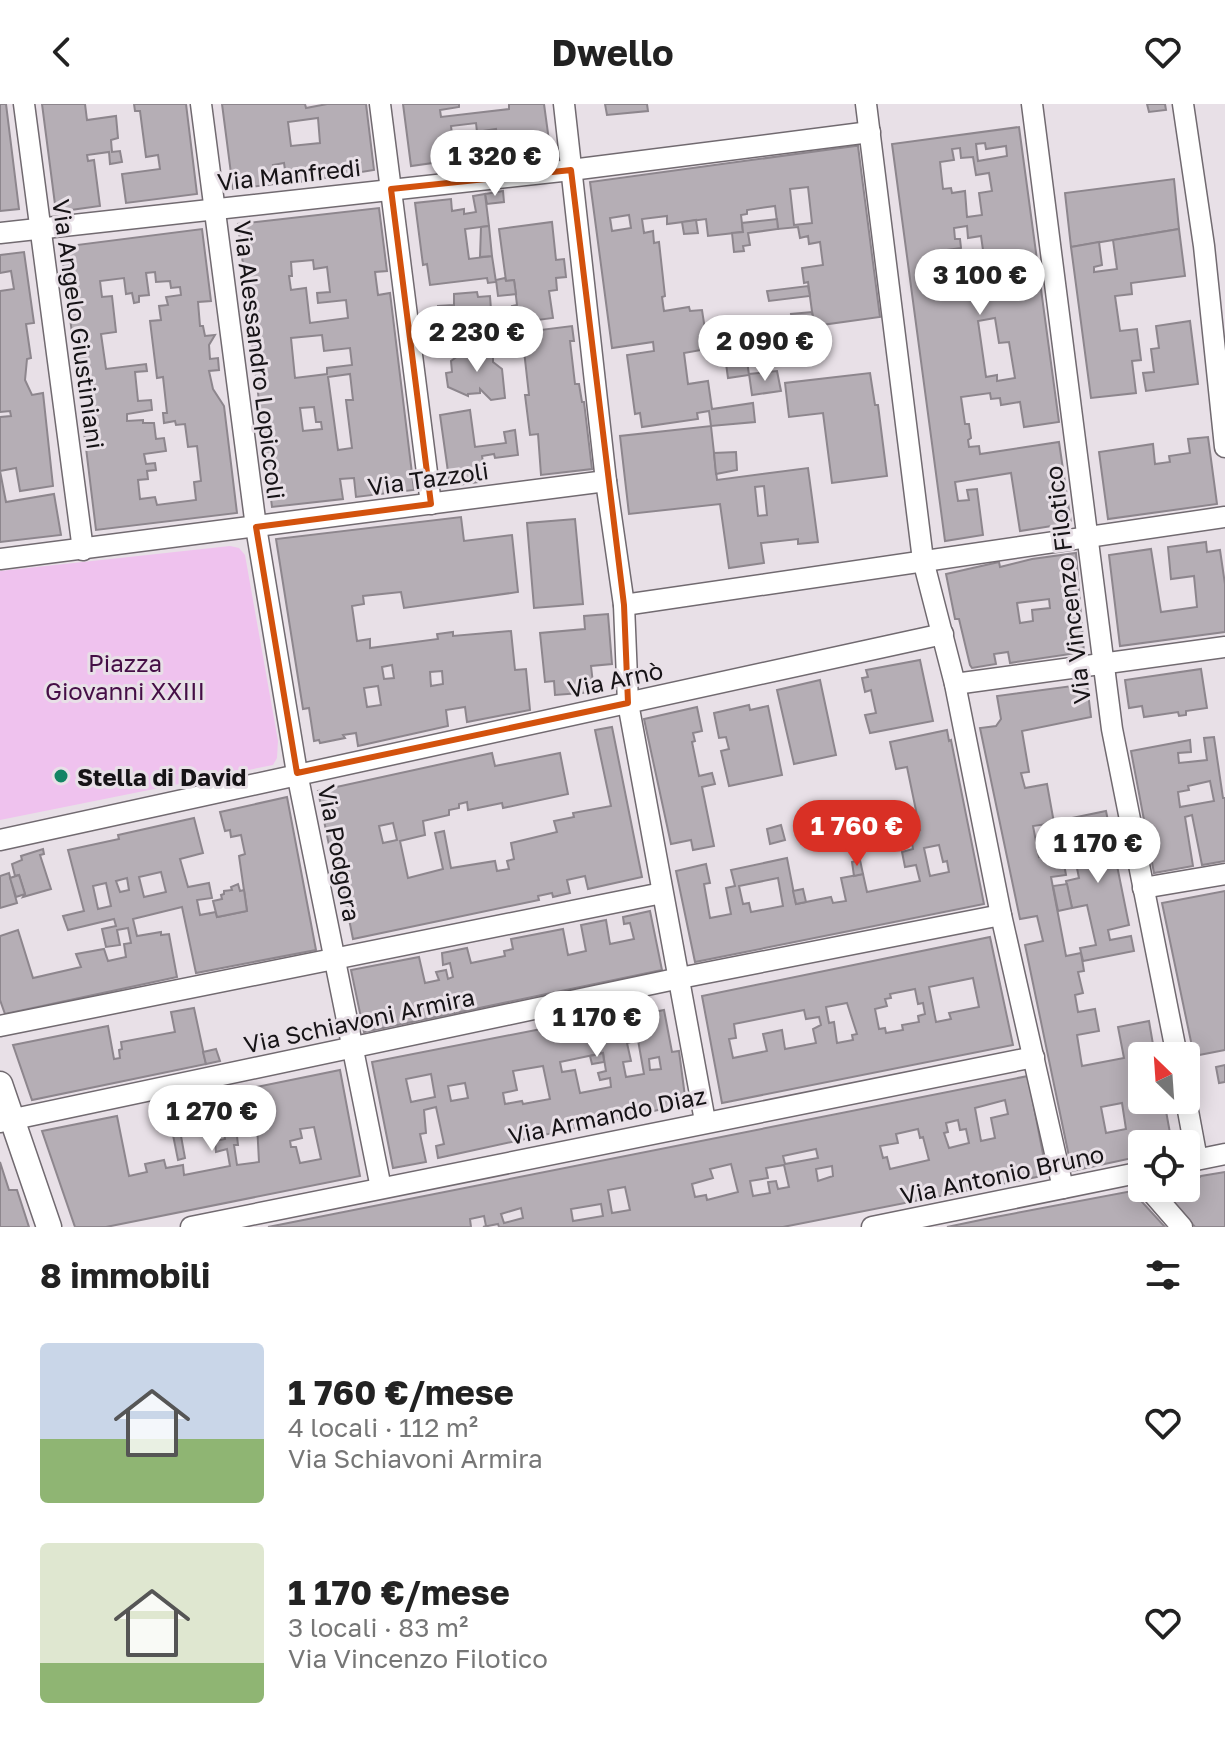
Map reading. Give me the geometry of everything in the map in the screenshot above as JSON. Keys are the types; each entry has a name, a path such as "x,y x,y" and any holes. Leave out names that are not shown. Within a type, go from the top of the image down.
{"street":[{"name":"Via Angelo Giustiniani","path":"24,104 83,550"},
{"name":"Via Alessandro Lopiccoli","path":"201,104 256,527"},
{"path":"380,104 431,504"},
{"path":"564,104 606,481 624,605 628,703 705,1121"},
{"path":"866,104 923,560 955,684 1001,915 1063,1188"},
{"name":"Via Vincenzo Filotico","path":"1032,104 1112,729 1174,1042"},
{"path":"1183,104 1204,246 1225,447"},
{"name":"Via Manfredi","path":"0,233 571,170 870,132"},
{"name":"Via Tazzoli","path":"256,527 606,481"},
{"path":"624,605 1225,517"},
{"path":"0,559 256,527"},
{"name":"Via Podgora","path":"256,527 297,773 381,1188"},
{"name":"Via Arnò","path":"297,773 943,634"},
{"path":"955,684 1225,647"},
{"path":"0,840 297,773"},
{"path":"1143,888 1225,874"},
{"path":"0,1026 662,893"},
{"name":"Via Schiavoni Armira","path":"5,1121 680,978 1001,915"},
{"name":"Via Armando Diaz","path":"191,1227 1034,1057"},
{"path":"0,1084 5,1121 49,1227"},
{"path":"1200,1159 1225,1154"},
{"name":"Via Antonio Bruno","path":"872,1227 934,1221 1063,1188 1128,1181"},
{"path":"1161,1202 1182,1227"}],"highlighted area":[{"path":"571,170 624,605 628,703 297,773 256,527 431,504 391,189"}],"green space":[{"name":"Piazza Giovanni XXIII","path":"230,546 239,548 245,555 278,741 277,758 273,765 0,820 0,571"}],"building":[{"path":"0,104 6,104 19,209 0,211"},
{"path":"42,104 85,104 87,120 116,116 118,138 111,140 112,152 120,151 122,162 110,164 109,152 87,155 88,161 94,160 100,206 56,212"},
{"path":"134,104 186,104 197,194 126,203 122,174 160,169 158,155 146,157 140,111 135,111"},
{"path":"222,104 305,104 306,108 327,104 366,104 374,170 287,184 284,163 273,165 276,184 233,189","holes":["318,118 320,143 291,146 288,122"]},
{"path":"403,104 459,104 459,107 440,110 441,117 509,109 509,104 544,104 550,148 516,152 514,142 498,144 496,129 477,132 476,123 451,126 453,142 466,141 469,158 411,166"},
{"path":"605,104 647,104 648,111 607,115"},
{"path":"1147,104 1165,104 1166,110 1149,112"},
{"path":"1019,127 1059,422 1024,427 1020,402 1001,405 1000,398 991,399 990,393 961,397 965,424 969,424 969,447 979,446 980,454 1059,442 1071,523 1020,531 1011,473 955,482 958,501 969,500 967,490 977,489 983,535 945,541 892,144","holes":["985,143 986,149 1006,146 1007,156 978,161 976,144","960,148 961,158 973,157 976,175 989,173 992,191 979,193 982,215 967,217 965,191 952,193 951,188 943,189 940,162 954,160 952,149","967,226 968,238 981,236 985,264 942,270 939,251 961,248 960,239 955,239 954,228","1009,282 1011,292 976,301 975,293 997,289 996,284","995,318 999,343 1009,342 1015,378 997,381 997,375 986,377 978,321"]},
{"path":"491,139 493,155 479,157 477,141"},
{"path":"858,146 880,317 814,326 808,282 804,283 802,268 823,265 820,242 809,244 808,236 800,238 798,227 778,229 775,206 747,210 747,214 741,215 743,232 708,236 706,219 667,224 667,216 642,219 644,233 653,231 654,243 659,242 664,311 689,307 690,311 702,310 706,336 699,337 701,350 684,353 688,384 708,381 712,409 753,403 755,422 711,426 709,411 697,413 698,419 642,427 640,413 635,414 627,355 654,351 653,342 612,348 590,182","holes":["808,187 812,223 794,225 790,189","629,215 631,228 612,231 610,218"]},
{"path":"1174,179 1179,229 1071,247 1065,193"},
{"path":"503,191 504,202 487,204 485,194"},
{"path":"485,194 489,226 465,229 469,259 492,256 496,282 488,283 487,278 430,285 427,264 423,265 415,203 451,199 452,211 464,209 464,214 476,212 473,196"},
{"path":"379,208 387,271 375,272 378,295 390,293 414,490 356,497 354,478 340,479 343,499 272,507 250,328 250,315 254,308 252,296 247,297 238,224","holes":["313,260 314,269 327,267 330,292 317,293 318,303 346,300 348,318 310,323 306,288 291,290 291,262","322,335 324,351 350,348 352,365 327,368 327,374 295,378 291,338","350,374 353,400 346,400 352,448 338,450 328,377","314,407 316,422 321,422 322,429 303,431 300,408"]},
{"path":"777,219 778,229 748,233 750,245 743,246 744,251 734,252 732,233 743,232 742,223"},
{"path":"696,220 698,233 684,234 682,222"},
{"path":"552,222 556,260 564,259 566,277 556,278 557,290 549,291 553,318 515,323 512,306 517,305 514,280 506,281 499,229"},
{"path":"489,226 492,256 480,257 481,227"},
{"path":"202,229 211,301 198,302 200,326 203,326 205,336 215,335 209,345 210,359 218,358 219,370 209,371 213,389 224,406 237,513 96,530 81,407 92,406 86,372 77,373 61,247","holes":["155,272 156,282 170,281 171,288 180,287 181,295 166,297 168,305 159,306 161,320 150,321 157,378 163,377 167,413 163,413 164,423 175,421 176,425 185,424 188,447 197,446 201,481 194,482 196,500 157,505 155,497 140,499 138,480 148,479 147,471 156,470 155,463 146,464 144,454 166,451 164,438 156,439 154,423 127,421 127,414 152,410 151,400 138,401 135,372 147,371 146,364 106,369 101,334 116,332 112,296 102,297 100,281 124,278 126,294 132,293 134,303 139,302 139,296 149,295 146,273"]},
{"path":"1179,229 1185,276 1131,283 1132,294 1115,296 1120,331 1137,329 1141,360 1132,361 1136,393 1091,398 1071,247 1099,242 1102,265 1094,267 1094,272 1117,269 1113,240"},
{"path":"24,252 34,323 26,324 31,358 27,359 25,380 32,395 43,393 53,486 20,491 16,468 0,471 0,417 11,416 10,411 0,412 0,291 14,289 11,271 0,273 0,255"},
{"path":"505,278 506,281 514,280 516,294 498,296 496,280"},
{"path":"808,286 810,296 769,301 767,291"},
{"path":"477,292 478,297 490,296 493,336 440,341 438,306 454,305 454,294"},
{"path":"812,312 814,326 793,329 791,314"},
{"path":"1190,321 1198,384 1146,391 1143,373 1154,372 1151,349 1159,348 1156,326"},
{"path":"572,326 574,341 570,341 575,384 579,384 584,402 592,469 541,475 538,434 530,435 523,342 518,342 516,333"},
{"path":"493,346 493,362 502,369 505,398 491,400 480,389 480,393 468,396 448,387 446,373 452,372 451,361 462,353 476,352 478,347"},
{"path":"745,346 749,375 728,378 724,349"},
{"path":"777,371 781,391 752,395 749,374"},
{"path":"870,373 875,405 878,405 887,476 832,483 823,413 789,417 785,383"},
{"path":"470,410 475,447 506,443 504,432 515,430 518,455 482,456 486,481 450,486 440,415"},
{"path":"711,426 717,480 808,468 818,542 798,544 798,539 761,543 764,563 729,568 720,504 629,514 620,436","holes":["764,486 767,515 758,516 755,487"]},
{"path":"1208,437 1217,504 1108,519 1099,452 1153,444 1155,464 1170,462 1169,456 1190,453 1188,439"},
{"path":"736,452 737,470 716,474 714,453"},
{"path":"0,471 6,502 54,494 61,535 0,542"},
{"path":"461,517 464,541 512,535 518,592 404,608 401,592 363,596 364,604 352,606 357,641 370,639 370,648 438,639 437,634 453,632 453,636 511,631 515,670 526,669 530,710 467,722 465,707 446,710 448,726 358,746 356,733 320,743 319,740 314,741 309,708 303,709 276,539","holes":["392,665 394,678 384,679 382,667","442,671 443,684 431,686 430,672","378,686 381,705 367,707 364,688"]},
{"path":"575,519 583,604 534,608 527,523"},
{"path":"1206,542 1207,552 1220,550 1225,584 1225,632 1120,646 1109,555 1151,549 1161,612 1197,607 1194,576 1171,579 1168,547"},
{"path":"1076,553 1084,652 1010,663 1008,652 994,654 996,664 972,668 959,619 955,619 946,574 999,562 1000,567","holes":["1049,599 1050,608 1032,610 1033,621 1020,623 1017,603"]},
{"path":"608,614 612,664 591,666 594,692 555,695 554,681 545,682 540,633 585,629 584,616"},
{"path":"920,660 933,721 870,733 865,715 876,713 871,690 865,692 862,678 868,677 866,670"},
{"path":"1201,669 1207,708 1186,711 1186,715 1179,716 1178,712 1144,717 1142,706 1129,708 1125,680"},
{"path":"820,680 836,755 794,764 777,690"},
{"path":"1087,684 1091,717 1022,731 1029,772 1021,773 1025,788 1047,784 1054,823 1033,826 1039,857 1062,853 1066,875 1051,877 1066,956 1081,953 1084,971 1078,972 1083,993 1075,995 1078,1012 1095,1009 1099,1031 1077,1035 1082,1066 1124,1058 1118,1027 1149,1021 1153,1042 1128,1042 1128,1114 1167,1114 1169,1130 1128,1130 1128,1159 1072,1171 1025,945 1043,941 1037,916 1020,919 980,728 996,726 1001,719 997,696","holes":["1122,1103 1126,1129 1106,1133 1101,1107"]},
{"path":"749,705 750,710 768,706 782,775 729,786 721,751 729,749 726,737 719,738 714,713"},
{"path":"697,707 702,731 693,733 695,741 692,742 699,776 712,773 715,784 702,787 714,846 693,850 691,840 671,844 644,719"},
{"path":"612,727 642,877 588,889 585,876 567,880 570,893 553,897 552,893 538,896 539,900 353,939 336,854 331,855 318,791 492,753 495,766 560,753 568,794 503,808 502,803 468,810 467,802 459,804 459,808 449,810 449,815 423,821 425,835 400,841 408,878 443,869 435,833 444,831 451,868 495,861 497,871 509,869 507,861 514,859 511,843 557,832 554,821 574,817 573,813 611,806 595,730","holes":["393,823 397,840 383,843 379,826"]},
{"path":"947,730 984,904 695,962 676,871 706,864 710,883 704,884 710,918 731,914 726,888 735,886 731,870 787,858 796,904 831,897 833,903 846,901 841,878 863,874 867,892 920,881 916,865 905,867 902,852 913,849 910,832 920,830 907,767 896,769 890,742","holes":["939,845 949,872 930,876 924,848","778,878 783,906 751,912 749,903 743,904 739,886"]},
{"path":"1214,737 1225,798 1225,861 1202,865 1192,815 1185,817 1193,866 1154,873 1131,751 1190,740 1191,752 1178,753 1179,763 1207,760 1204,738","holes":["1210,781 1214,801 1180,807 1178,792 1189,790 1188,786"]},
{"path":"287,797 316,950 196,973 182,907 133,919 137,936 161,932 161,935 169,934 177,977 5,1014 0,1000 0,936 18,930 33,978 81,967 76,954 104,949 108,961 126,957 124,944 131,943 128,928 117,930 120,945 106,947 102,929 116,926 114,919 68,930 63,916 84,911 68,850 194,818 203,853 180,859 188,887 209,883 212,898 197,900 200,915 216,912 217,917 247,911 239,856 245,854 241,835 231,837 230,830 225,831 220,812","holes":["161,872 166,892 144,897 139,877","127,878 129,890 120,892 116,881","106,883 111,906 98,909 93,886"]},
{"path":"1106,811 1129,925 1108,930 1110,940 1131,936 1134,951 1083,961 1080,948 1096,945 1087,905 1072,908 1066,881 1079,878 1067,819"},
{"path":"781,825 785,840 770,844 767,829"},
{"path":"43,849 44,854 40,855 51,889 23,897 25,894 19,875 15,876 12,864 22,860 21,856"},
{"path":"860,860 863,874 854,876 852,862"},
{"path":"9,873 17,903 0,908 0,876"},
{"path":"19,875 25,894 16,897 10,878"},
{"path":"238,884 240,891 244,890 247,911 217,917 213,901 222,899 224,891 232,890 231,887"},
{"path":"1067,884 1072,908 1058,911 1053,886"},
{"path":"803,889 806,902 796,904 793,891"},
{"path":"1225,891 1225,1050 1200,1055 1200,1042 1191,1042 1162,903"},
{"path":"650,911 662,970 364,1032 351,970 419,957 425,983 439,980 436,972 446,970 448,979 453,977 450,963 443,965 442,953 467,948 471,963 505,956 504,951 513,949 511,939 563,929 568,955 586,951 581,925 606,920 610,944 634,939 630,923 624,924 623,917"},
{"path":"990,937 1013,1045 722,1103 702,996","holes":["973,978 979,1007 949,1013 951,1019 936,1022 929,987","915,989 918,1004 923,1003 925,1014 918,1016 919,1022 902,1025 903,1030 886,1033 885,1028 879,1029 875,1009 887,1006 885,999 891,998 890,994","847,1003 857,1034 852,1035 853,1040 837,1043 834,1022 829,1023 826,1007","804,1010 806,1019 819,1017 821,1025 813,1029 816,1043 785,1049 782,1030 763,1034 767,1051 733,1058 729,1039 736,1038 734,1024"]},
{"path":"194,1008 206,1064 32,1100 13,1045 108,1026 114,1059 120,1058 121,1042 175,1032 171,1012"},
{"path":"664,1010 672,1052 679,1051 686,1104 438,1158 436,1146 444,1144 436,1107 424,1110 426,1133 420,1134 426,1162 393,1168 372,1062 633,1011 634,1016","holes":["638,1040 644,1074 626,1077 623,1062 631,1061 627,1043","603,1053 606,1071 598,1073 600,1080 610,1078 611,1087 580,1093 575,1070 562,1072 560,1062","659,1057 661,1069 650,1070 649,1059","543,1066 550,1099 505,1104 503,1093 517,1090 513,1071","431,1074 435,1097 411,1102 406,1079","465,1083 468,1098 451,1101 448,1086"]},
{"path":"216,1049 220,1061 206,1064 203,1052"},
{"path":"603,1053 604,1062 592,1064 590,1056"},
{"path":"1225,1065 1225,1082 1219,1083 1216,1067"},
{"path":"340,1070 360,1176 106,1227 75,1227 42,1131 117,1116 129,1176 147,1172 145,1164 164,1160 166,1168 183,1165 184,1175 230,1166 227,1149 216,1152 215,1141 225,1139 223,1127 181,1136 185,1158 178,1160 167,1105","holes":["257,1124 259,1162 237,1165 234,1145 238,1145 236,1127","314,1127 321,1159 300,1163 296,1147 291,1147 290,1141 302,1138 300,1129"]},
{"path":"1028,1076 1047,1175 783,1227 499,1227 498,1224 483,1227 486,1226 484,1216 470,1219 471,1227 268,1227","holes":["1005,1100 1008,1114 991,1118 995,1138 981,1141 975,1108","958,1120 960,1130 966,1129 969,1143 949,1148 944,1133 948,1132 946,1123","918,1129 929,1160 890,1169 880,1146 898,1143 896,1134","816,1149 818,1158 785,1164 783,1156","731,1164 738,1192 707,1200 706,1195 695,1197 692,1184 713,1178 710,1169","784,1165 789,1187 778,1189 776,1181 768,1182 770,1193 753,1196 750,1181 768,1178 766,1168","832,1166 833,1176 818,1181 816,1169","625,1187 630,1210 612,1213 608,1190","601,1204 603,1216 573,1221 571,1209","521,1208 523,1218 504,1223 501,1214"]},
{"path":"0,1162 9,1190 17,1190 29,1227 0,1227"},
{"path":"1225,1172 1225,1227 1195,1227 1173,1202 1200,1202 1201,1176"},
{"path":"1128,1192 1128,1202 1142,1202 1165,1227 947,1227"}],"place":[{"name":"Stella di David","path":"61,776"}]}
